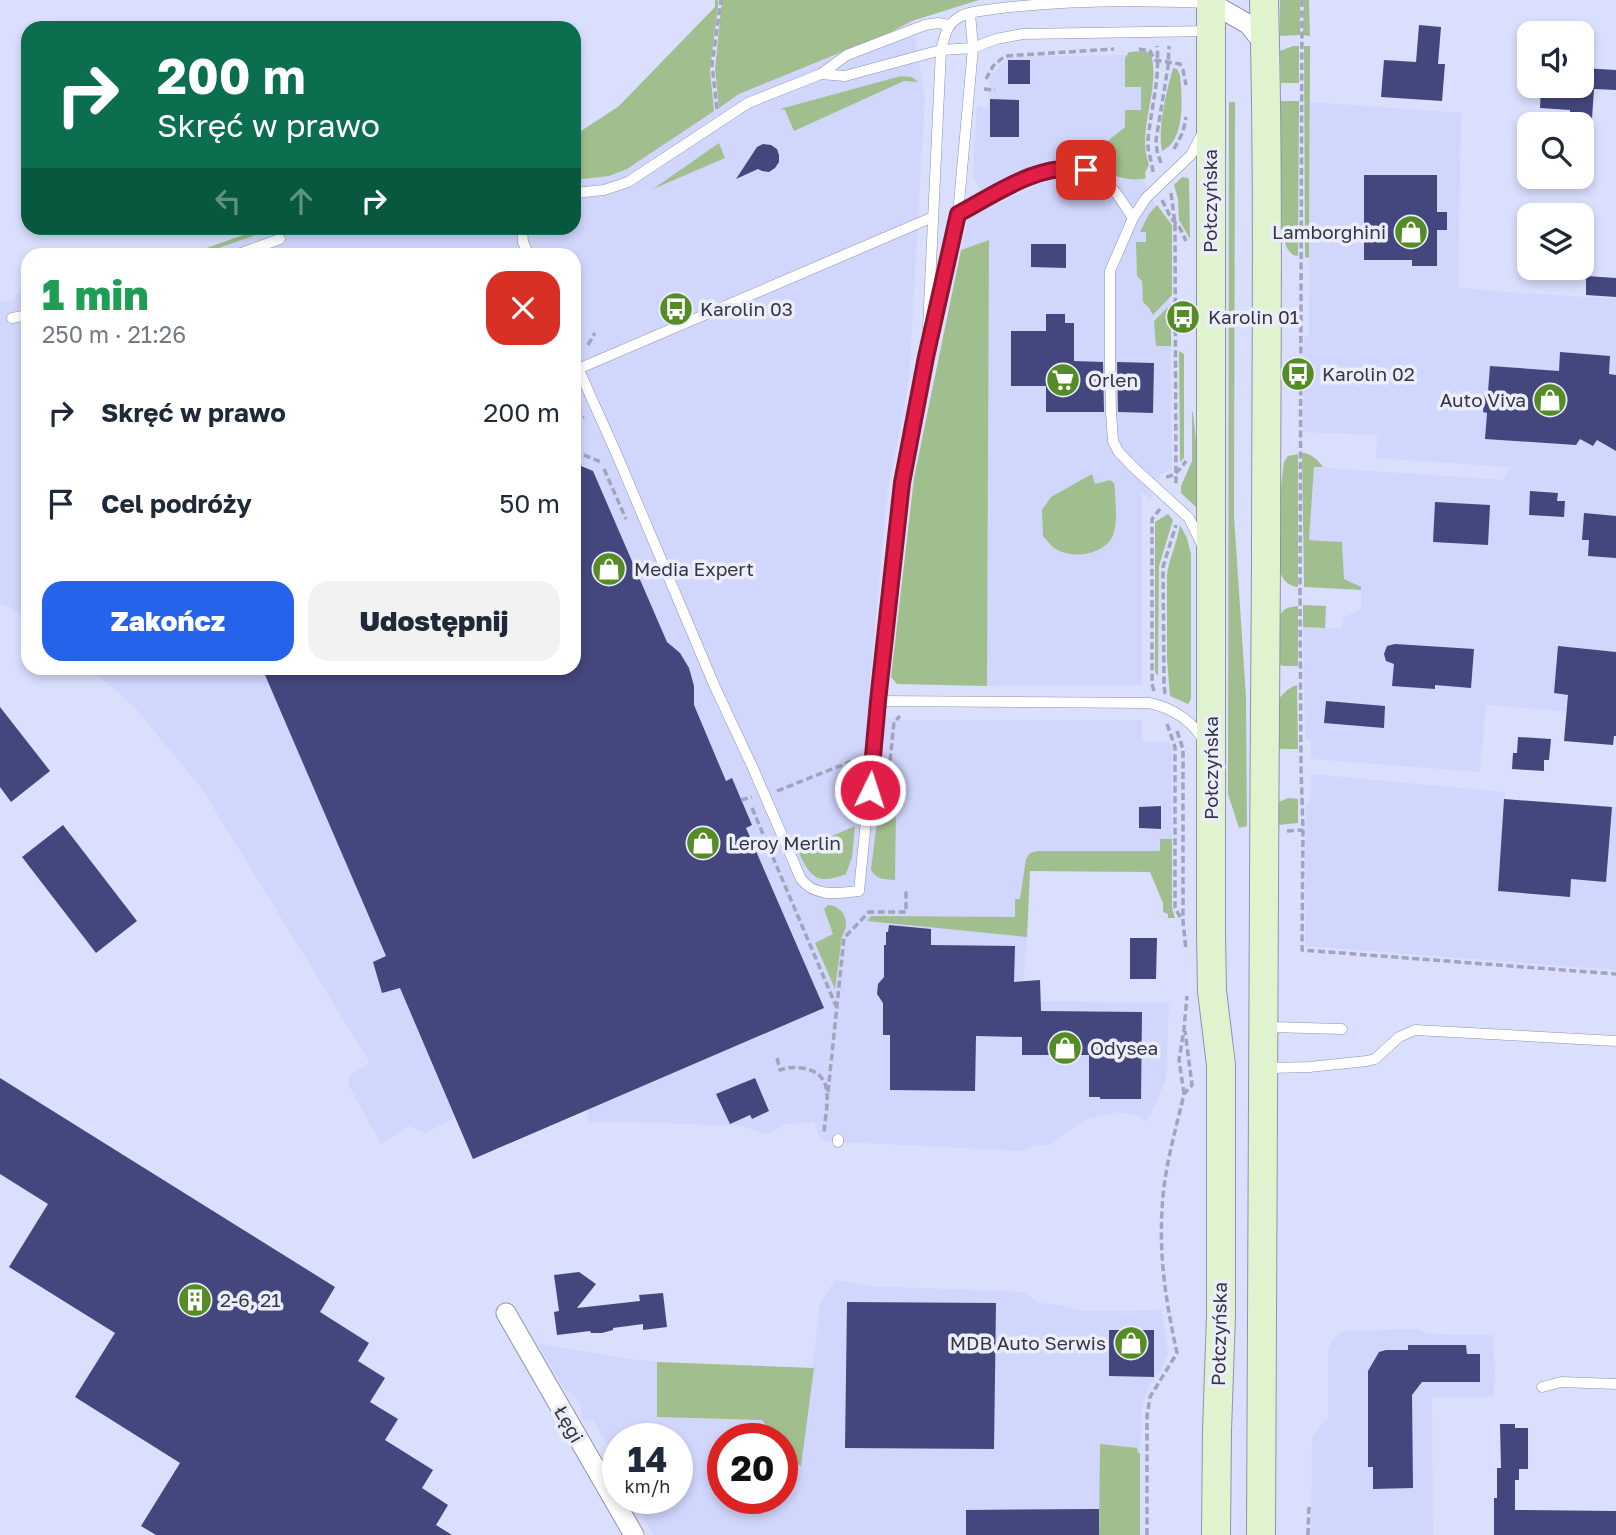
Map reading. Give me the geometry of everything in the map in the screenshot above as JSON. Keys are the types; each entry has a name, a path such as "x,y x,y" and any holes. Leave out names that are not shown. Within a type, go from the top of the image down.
{"main road":[{"path":"1261,1535 1266,373 1264,0"},
{"name":"Połczyńska","path":"1211,2 1211,32 1198,117 1210,563 1212,991 1221,1065 1221,1315 1216,1535"}],"street":[{"path":"1211,32 1238,18 1256,0"},
{"path":"1211,2 1248,24 1265,45"},
{"name":"Łęgi","path":"506,1313 634,1535"}],"lane":[{"path":"926,357 941,50 949,25 960,16 970,13 1033,3 1211,2"},
{"path":"581,375 801,880 811,889 826,894 859,891 902,483 926,357 958,214 973,48 970,13"},
{"path":"581,192 604,190 628,181 748,103 821,74 847,55 925,25 949,25"},
{"path":"821,74 845,76 941,50 973,48 996,38 1023,34 1211,32"},
{"path":"1198,117 1191,155 1146,198 1133,218 1110,271 1111,412 1113,441 1118,450 1189,517 1210,563"},
{"path":"958,214 1031,176 1076,168 1093,174 1111,186 1133,218"},
{"path":"581,362 933,217"},
{"path":"255,248 280,239"},
{"path":"12,318 21,316"},
{"path":"878,701 1149,703 1170,708 1187,719 1211,751"},
{"path":"1262,1027 1342,1029"},
{"path":"1262,1068 1309,1067 1367,1061 1375,1059 1399,1037 1415,1030 1616,1041"},
{"path":"1542,1387 1561,1382 1616,1384"}],"path":[{"path":"720,0 712,65 716,108 720,121"},
{"path":"1302,0 1302,950 1616,974"},
{"path":"1153,176 1148,141 1157,86 1157,47"},
{"path":"984,95 985,82 993,66 1005,56 1124,48"},
{"path":"1133,49 1150,51 1155,60 1178,63 1184,76 1186,92"},
{"path":"1164,157 1157,151 1156,140 1169,50"},
{"path":"984,89 995,90"},
{"path":"1152,162 1164,157 1198,117"},
{"path":"1163,168 1164,157"},
{"path":"1170,188 1175,224 1177,490"},
{"path":"1161,199 1180,228 1188,247"},
{"path":"588,345 595,333"},
{"path":"581,454 601,462"},
{"path":"1165,481 1167,477 1177,473 1188,459"},
{"path":"1154,692 1152,519 1161,507"},
{"path":"1165,695 1163,567 1176,521"},
{"path":"887,792 894,722 901,715"},
{"path":"1165,718 1175,747 1175,908 1183,921"},
{"path":"1176,728 1183,749 1183,921 1186,951"},
{"path":"773,792 861,758 887,781"},
{"path":"1278,832 1303,830"},
{"path":"838,1140 824,1138 844,938 869,912 906,912 906,891"},
{"path":"1147,1535 1147,1416 1150,1397 1177,1353 1163,1272 1162,1212 1165,1180 1184,1094 1179,1060 1187,991"},
{"path":"1184,1029 1192,1085 1184,1094"},
{"path":"776,1058 780,1070 798,1068 818,1073 825,1081 828,1092"},
{"path":"1308,1535 1309,1507"}],"shaded area":[{"path":"912,21 925,96 909,380 887,494 867,716 903,720 1142,720 1142,742 1168,742 1172,747 1172,839 1160,840 1161,851 1124,872 1030,871 1022,1001 1169,1003 1166,1079 1150,1116 1144,1122 1141,1116 1118,1112 1084,1120 1050,1145 1037,1145 1023,1151 824,1141 821,1140 814,1122 787,1124 766,1134 743,1126 589,1122 587,1110 473,1159 455,1117 426,1133 409,1126 381,1144 349,1086 349,1076 370,1063 202,789 137,710 99,675 581,675 581,248 207,248 243,235 581,235 581,132 716,92 891,32"},
{"path":"1126,55 1125,87 1142,87 1141,110 1102,148 1099,158 1048,163 985,190 979,188 973,175 977,106 989,107 990,77 1007,59"},
{"path":"1310,102 1461,113 1458,287 1616,299 1616,715 1486,705 1480,772 1311,759 1311,740 1305,738 1303,627 1342,629 1343,618 1361,610 1361,588 1344,579 1342,542 1309,540 1314,467 1504,480 1510,467 1376,458 1377,435 1303,432 1304,337 1309,334"},
{"path":"1082,176 1100,191 1106,206 1124,178 1143,179 1169,234 1172,470 1161,474 1150,501 1142,492 1142,685 987,686 988,240 961,250 969,217 1056,177"},
{"path":"21,293 21,612 0,604 0,302 15,300 15,295"},
{"path":"1311,774 1505,792 1505,799 1616,807 1616,970 1305,946 1306,806 1310,802"},
{"path":"835,1280 868,1286 1024,1292 1038,1303 1083,1311 1162,1310 1168,1353 1162,1369 1144,1398 1142,1409 1140,1535 653,1535 642,1514 693,1514 693,1423 602,1423 602,1436 592,1419 583,1421 580,1405 573,1394 566,1392 537,1343 657,1362 658,1417 762,1420 764,1423 707,1423 707,1514 798,1514 798,1463 801,1465 820,1303"},
{"path":"1418,1329 1429,1334 1493,1335 1493,1397 1432,1397 1433,1535 1311,1535 1312,1438 1320,1425 1328,1419 1328,1350 1331,1341 1343,1331"}],"green space":[{"path":"715,0 718,0 710,70 714,111 627,169 609,176 581,179 581,131 619,106 715,7"},
{"path":"722,0 979,0 912,21 739,94 719,108 715,69"},
{"path":"1280,0 1300,0 1300,35 1280,36"},
{"path":"1304,0 1309,0 1310,36 1303,35"},
{"path":"1299,46 1299,83 1281,83 1280,51"},
{"path":"1304,46 1310,46 1309,258 1305,257"},
{"path":"1142,51 1151,54 1153,68 1145,137 1149,165 1146,178 1132,179 1108,172 1099,162 1099,155 1106,143 1125,127 1125,110 1141,110 1141,87 1125,87 1125,58 1129,52"},
{"path":"1173,68 1177,69 1180,75 1181,117 1175,137 1162,151 1162,121"},
{"path":"901,76 912,77 918,82 904,81 794,131 785,110 780,109"},
{"path":"1281,101 1299,101 1298,256 1289,251 1282,223"},
{"path":"1229,102 1235,102 1234,516 1246,697 1247,826 1239,828 1228,794"},
{"path":"719,143 725,158 653,189"},
{"path":"1182,177 1189,180 1190,239 1179,220 1174,185"},
{"path":"1157,205 1172,225 1172,295 1153,315 1143,302 1142,281 1137,276 1136,242 1146,242 1146,232 1140,232"},
{"path":"243,235 256,235 219,248 207,248"},
{"path":"989,240 987,686 897,684 891,677 914,478 961,250"},
{"path":"1171,304 1171,346 1156,346 1154,321"},
{"path":"1179,351 1184,354 1184,458 1180,462"},
{"path":"1192,412 1200,480 1199,506 1196,507 1181,493 1181,486 1192,461"},
{"path":"1302,453 1314,457 1323,467 1314,467 1309,540 1342,542 1344,579 1361,587 1361,590 1304,587"},
{"path":"1298,454 1298,587 1288,583 1281,574 1278,537 1284,462 1288,456"},
{"path":"1092,474 1095,484 1110,480 1114,483 1115,528 1111,539 1100,549 1084,554 1068,554 1053,547 1043,536 1042,510 1051,497"},
{"path":"1168,514 1173,520 1159,566 1158,676 1155,672 1155,522"},
{"path":"1180,525 1191,554 1191,699 1188,704 1170,696 1167,659 1167,575"},
{"path":"1303,605 1326,606 1325,628 1303,627"},
{"path":"1298,606 1298,666 1283,666 1278,663 1280,616 1285,609"},
{"path":"1297,685 1298,749 1282,749 1279,748 1277,702"},
{"path":"1288,798 1298,799 1298,823 1278,825 1279,802"},
{"path":"885,804 896,804 895,880 878,877 871,870 878,812"},
{"path":"855,826 852,857 846,874 821,879 811,873 798,851"},
{"path":"1160,839 1172,839 1172,908 1175,918 1168,918 1168,914 1163,912 1163,903 1150,872 1030,871 1027,937 867,921 871,916 1015,917 1015,899 1020,899 1026,859 1030,853 1160,851"},
{"path":"828,905 838,908 846,921 835,989 815,943 833,934 824,909"},
{"path":"657,1362 814,1368 801,1466 798,1464 798,1423 657,1417"},
{"path":"1100,1444 1137,1448 1140,1453 1140,1535 1099,1535"}],"building":[{"path":"1419,25 1441,27 1438,64 1445,64 1442,101 1381,97 1384,60 1416,62"},
{"path":"1008,60 1030,60 1030,84 1008,84"},
{"path":"1594,69 1616,70 1616,90 1594,89"},
{"path":"1540,98 1593,98 1592,112 1540,108"},
{"path":"990,99 1019,100 1019,137 990,137"},
{"path":"763,144 777,149 779,162 775,168 769,172 758,169 736,179 757,147"},
{"path":"1364,175 1437,175 1437,212 1447,212 1447,230 1437,230 1437,266 1412,266 1412,260 1364,260"},
{"path":"1031,244 1066,244 1066,268 1031,267"},
{"path":"1594,277 1616,278 1616,297 1586,295 1586,280 1594,280"},
{"path":"1046,314 1065,314 1065,323 1074,323 1074,361 1103,362 1104,412 1046,412 1046,386 1011,386 1011,331 1046,331"},
{"name":"Auto Viva","path":"1560,352 1610,356 1609,374 1616,375 1616,451 1597,440 1593,446 1580,439 1576,445 1485,439 1487,413 1483,412 1490,366 1559,371"},
{"path":"1117,362 1154,363 1153,413 1118,412"},
{"path":"581,466 593,471 667,642 680,653 689,668 694,686 694,705 726,781 732,778 752,825 746,828 824,1008 473,1159 400,988 382,993 373,962 386,956 265,675 581,675"},
{"path":"1530,491 1558,493 1557,501 1565,501 1564,517 1529,515"},
{"path":"1435,502 1490,505 1488,545 1433,542"},
{"path":"1584,513 1616,516 1616,558 1588,556 1589,540 1582,540"},
{"path":"1395,644 1474,649 1471,688 1392,686 1394,664 1386,661 1384,654 1387,646"},
{"path":"1558,646 1616,652 1616,736 1613,745 1564,741 1568,695 1554,693"},
{"path":"1326,701 1385,706 1384,728 1324,723"},
{"path":"0,707 50,771 11,802 0,787"},
{"path":"1518,737 1551,739 1549,760 1544,760 1544,771 1512,769"},
{"path":"1504,799 1612,807 1606,882 1571,879 1570,897 1498,891"},
{"path":"1161,806 1161,829 1139,828 1139,807"},
{"path":"63,825 137,921 96,953 22,857"},
{"path":"889,925 931,929 931,945 1015,946 1014,982 1040,980 1041,1011 1142,1012 1141,1099 1089,1097 1089,1055 1022,1055 1022,1037 976,1036 975,1091 890,1090 890,1035 883,1035 883,1003 877,994 878,984 884,977 884,945"},
{"path":"1130,938 1157,938 1156,979 1130,979"},
{"name":"2-6, 21","path":"0,1078 335,1287 320,1312 369,1343 358,1361 385,1378 370,1402 398,1419 385,1440 433,1470 422,1488 448,1505 436,1525 452,1535 156,1535 141,1526 180,1463 75,1397 115,1333 9,1267 48,1204 0,1174"},
{"path":"755,1078 769,1111 752,1119 750,1115 730,1124 716,1094"},
{"path":"579,1272 596,1284 577,1308 640,1301 639,1295 663,1293 667,1327 643,1330 643,1324 613,1328 602,1333 590,1331 557,1335 554,1312 559,1311 554,1275"},
{"path":"847,1302 996,1303 994,1449 845,1448"},
{"path":"1109,1330 1154,1330 1154,1377 1109,1376"},
{"path":"1408,1345 1466,1345 1467,1354 1480,1354 1480,1382 1422,1382 1412,1395 1413,1488 1373,1489 1373,1467 1368,1467 1368,1371 1379,1352 1408,1350"},
{"path":"1500,1424 1515,1424 1515,1428 1528,1428 1528,1469 1519,1469 1519,1480 1515,1480 1515,1510 1616,1511 1616,1535 1494,1535 1497,1468 1501,1468"},
{"path":"1099,1509 1099,1535 966,1535 966,1510"}],"place":[{"name":"Lamborghini","path":"1411,232"},
{"name":"Karolin 03","path":"676,309"},
{"name":"Karolin 01","path":"1183,317"},
{"name":"Karolin 02","path":"1298,374"},
{"name":"Orlen","path":"1063,380"},
{"name":"Auto Viva","path":"1550,400"},
{"name":"Media Expert","path":"609,569"},
{"name":"Leroy Merlin","path":"703,843"},
{"name":"Odysea","path":"1065,1048"},
{"name":"2-6, 21","path":"195,1300"},
{"name":"MDB Auto Serwis","path":"1131,1343"}],"route":[{"path":"870,790 902,483 926,357 958,214 1031,176 1076,168 1086,170"}]}
